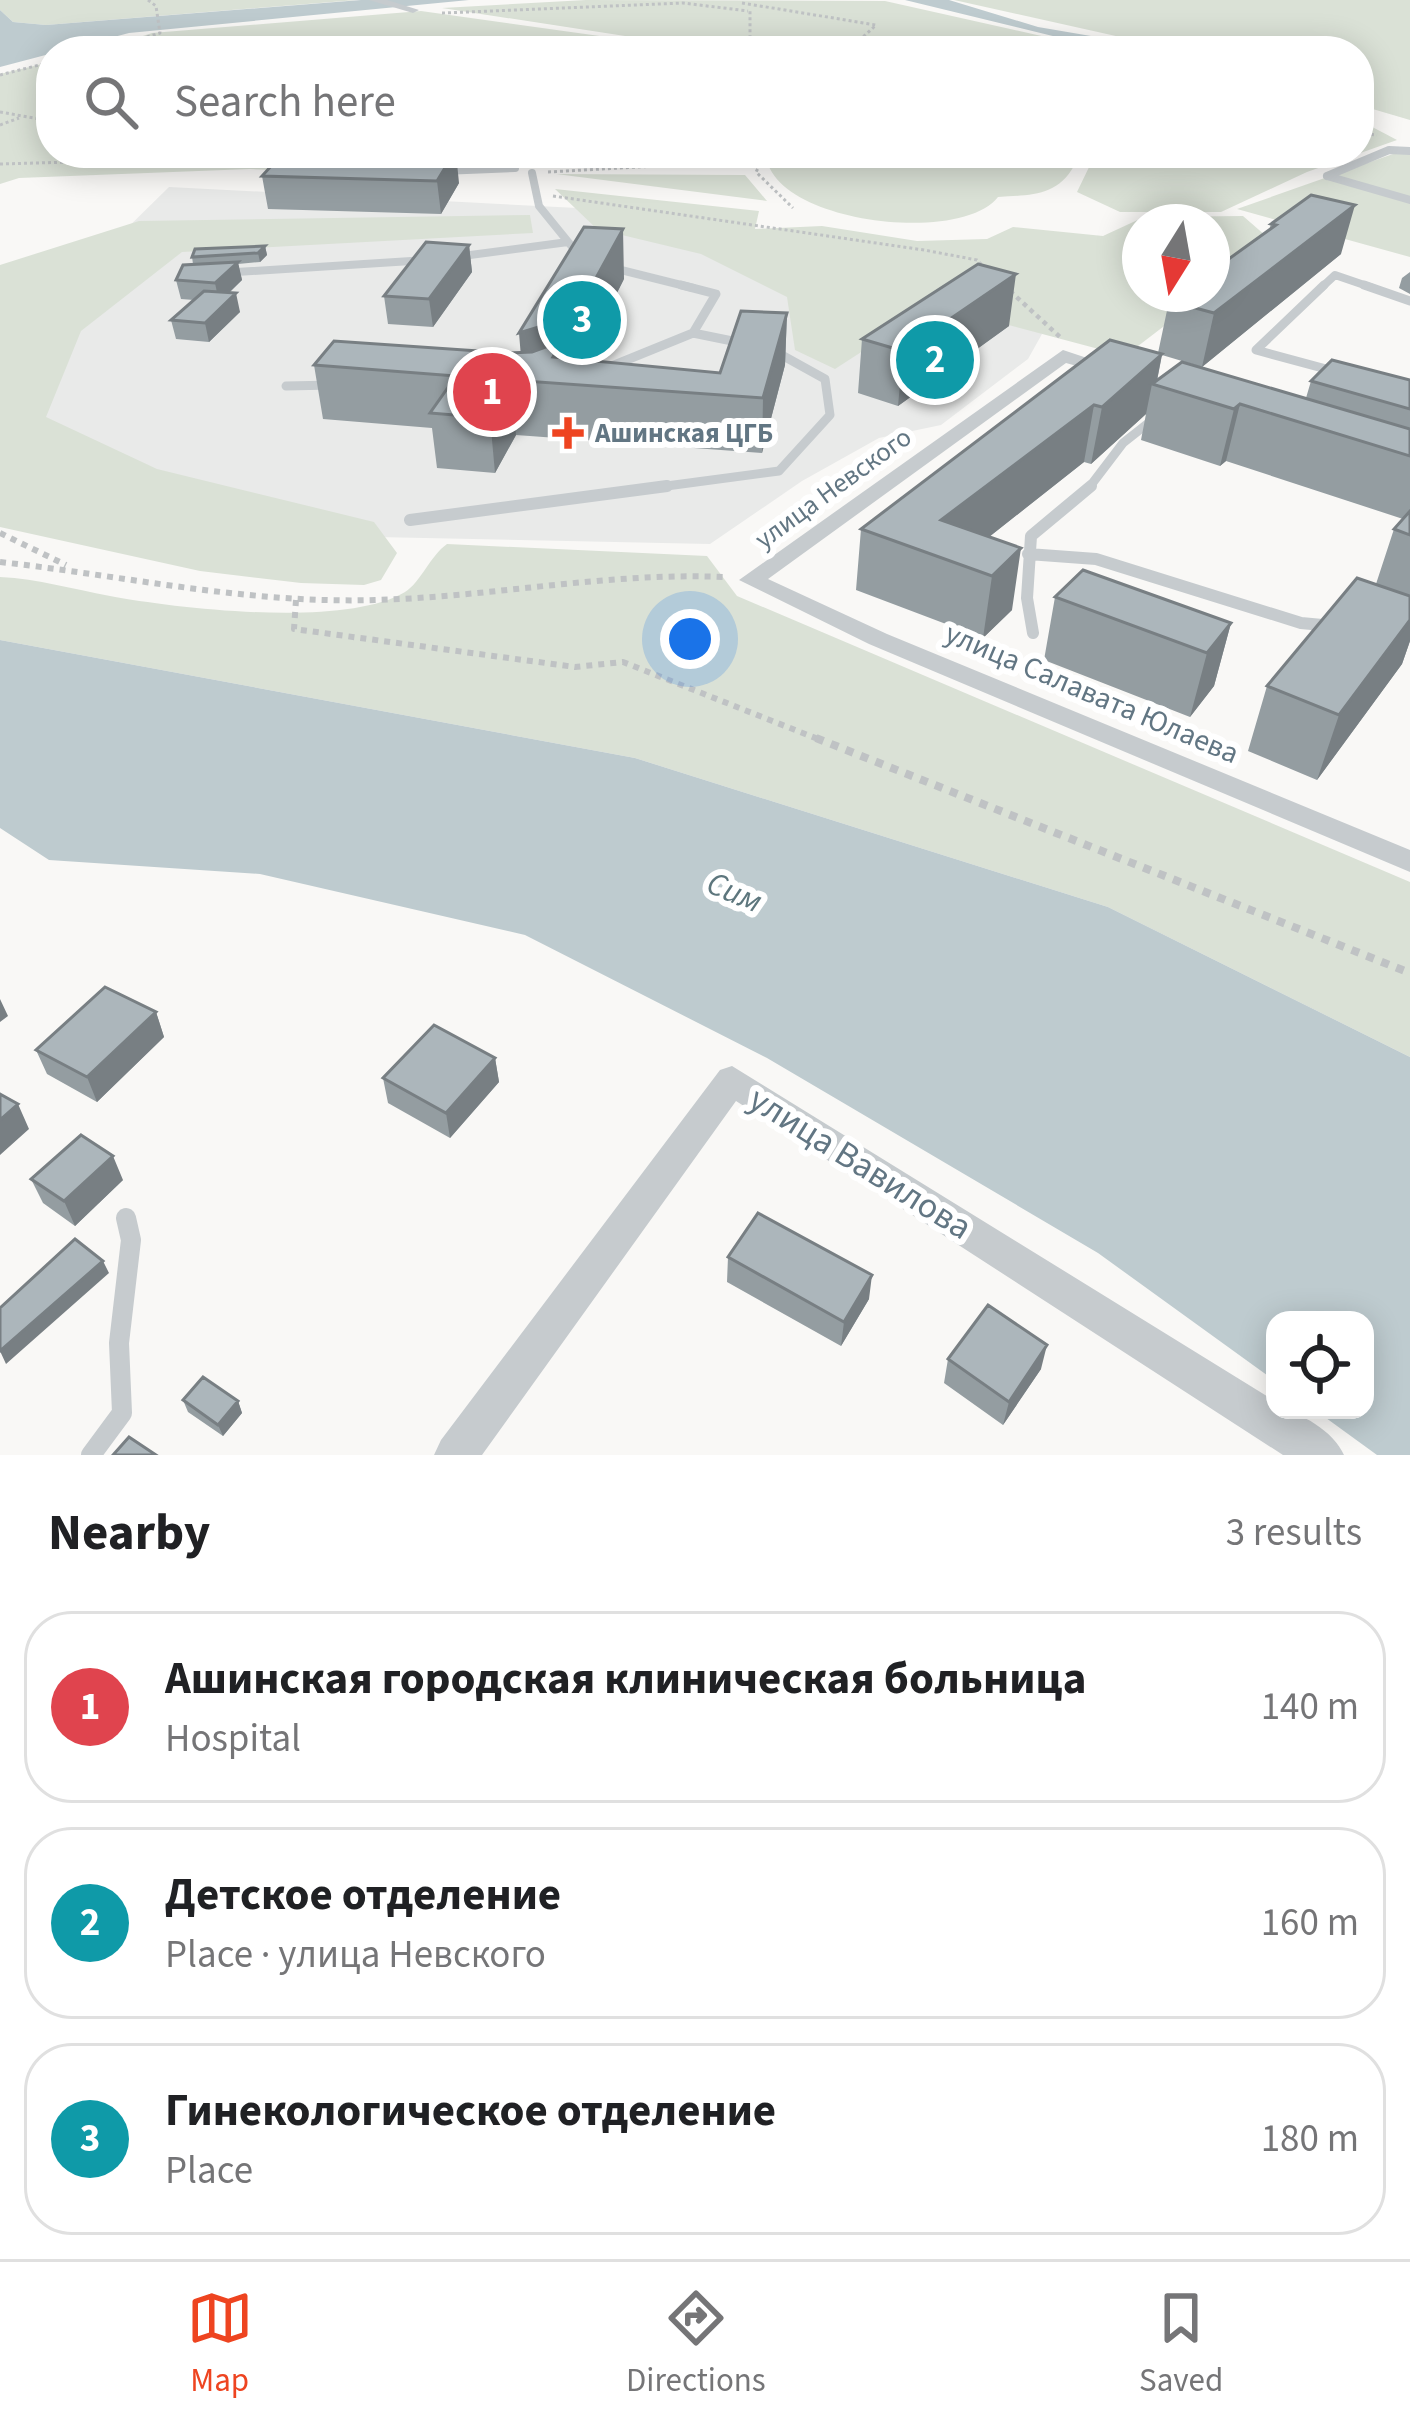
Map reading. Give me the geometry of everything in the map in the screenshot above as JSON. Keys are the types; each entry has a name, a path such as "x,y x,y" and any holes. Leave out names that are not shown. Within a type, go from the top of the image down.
{"street":[{"path":"374,0 412,10"},
{"path":"1062,346 1126,374"},
{"name":"улица Невского","path":"751,580 1062,346"},
{"name":"улица Салавата Юлаева","path":"751,580 878,639 1410,862"},
{"name":"улица Вавилова","path":"456,1455 732,1080 1322,1455"}],"lane":[{"path":"1374,156 1389,150 1410,151"},
{"path":"437,170 515,168"},
{"path":"1347,168 1328,176 1410,200"},
{"path":"532,173 539,206 583,260 716,294 693,333"},
{"path":"210,273 436,260 568,242"},
{"path":"1344,374 1256,350 1335,275 1410,301"},
{"path":"410,520 779,471 830,415 825,380 778,350 693,333 594,373"},
{"path":"286,386 344,385"},
{"path":"1033,633 1030,536 1090,487 1123,443 1172,404"},
{"path":"1028,554 1096,559 1301,623 1349,627"},
{"path":"91,1455 122,1413 119,1343 131,1240 126,1218"}],"path":[{"path":"148,0 160,33 150,36"},
{"path":"442,13 683,3 760,9"},
{"path":"742,3 876,25 864,36"},
{"path":"748,10 749,36"},
{"path":"0,75 36,66"},
{"path":"0,112 36,118"},
{"path":"0,125 25,116"},
{"path":"0,164 36,163"},
{"path":"532,173 620,168"},
{"path":"757,168 755,172 793,208"},
{"path":"536,194 924,250 977,260 992,274"},
{"path":"1007,289 1062,346"},
{"path":"0,533 74,569"},
{"path":"0,562 74,569 211,593 296,600 485,594 661,572 751,580"},
{"path":"296,600 294,629 575,668 623,662 1410,973"}],"shaded area":[{"path":"0,0 357,0 46,25 13,22 0,10"},
{"path":"586,0 885,1 1041,36 625,36 442,8"},
{"path":"954,0 1410,0 1410,120 1374,109 1374,36 1116,36"},
{"path":"421,11 600,36 143,36"},
{"path":"36,66 36,168 432,168 419,175 250,169 19,178 0,184 0,74"},
{"path":"1374,128 1397,140 1374,148"},
{"path":"1410,148 1410,257 1237,209 1353,168 1374,168 1374,161"},
{"path":"772,168 1073,168 1060,183 1042,192 998,197 977,212 946,220 908,223 830,210 798,196 775,177"},
{"path":"1089,168 1318,168 1230,208 1230,204 1122,204 1120,212 1077,192"},
{"path":"556,174 745,175 767,201"},
{"path":"169,187 617,210 966,262 1042,334 1028,359 941,425 879,438 802,481 710,544 94,531 0,353"},
{"path":"555,189 759,211 755,229 822,226 917,241 987,239 1013,227 1103,236 1122,227 1122,312 1182,312 1125,356 934,305 835,369 795,350 787,297 701,254 597,229"},
{"path":"530,215 533,233 182,252 81,331 46,417 157,469 374,522 397,553 381,580 364,585 301,583 200,571 0,527 0,265 139,221"},
{"path":"1230,216 1243,216 1273,242 1230,275"},
{"path":"447,544 707,556 737,596 1410,882 1410,1057 1108,907 635,758 0,640 0,577 140,601 304,613 378,603 405,592"}],"water":[{"path":"361,0 469,0 118,36 36,36 36,58 0,67 0,10 13,22 46,25"},
{"path":"905,0 949,0 1038,27 1091,36 1053,36"},
{"name":"Сим","path":"0,640 635,758 1108,907 1410,1057 1410,1455 1377,1455 1327,1419 1374,1419 1374,1311 1266,1311 1266,1374 1098,1253 767,1058 525,935 260,874 49,860 0,828"}],"building":[{"path":"269,168 445,168 437,181 262,176"},
{"path":"1311,195 1355,205 1230,301 1230,258 1276,225 1271,224"},
{"path":"584,227 623,229 575,316 519,333"},
{"path":"426,242 469,245 429,299 384,296"},
{"path":"265,246 258,253 192,257 195,249"},
{"path":"238,262 215,283 176,280 183,265"},
{"path":"978,264 1016,274 903,351 862,339"},
{"path":"204,291 236,293 205,323 171,320"},
{"path":"741,311 787,313 763,398 511,380 490,418 430,413 456,376 314,365 334,341 508,353 532,352 562,341 553,357 720,373"},
{"path":"1110,340 1162,354 1102,407 1094,405 941,520 1021,548 992,576 861,529"},
{"path":"1332,360 1410,380 1410,409 1311,381"},
{"path":"1182,362 1410,429 1410,456 1240,404 1234,409 1152,384"},
{"path":"1410,511 1410,535 1394,529"},
{"path":"1083,570 1231,623 1207,653 1055,597"},
{"path":"1357,578 1410,596 1410,620 1339,715 1267,686"},
{"path":"105,987 156,1012 87,1077 36,1050"},
{"path":"434,1025 495,1058 446,1113 383,1078"},
{"path":"0,1094 18,1104 0,1120"},
{"path":"81,1135 113,1156 64,1201 31,1179"},
{"path":"758,1213 872,1275 844,1322 728,1257"},
{"path":"75,1239 103,1261 0,1351 0,1308"},
{"path":"988,1305 1047,1345 1009,1402 948,1359"},
{"path":"203,1377 238,1401 218,1425 183,1400"},
{"path":"129,1437 156,1455 113,1455"}],"place":[{"name":"Гинекологическое отделение","path":"582,320"},
{"name":"Детское отделение","path":"935,360"},
{"name":"Ашинская городская клиническая больница","path":"492,392"},
{"name":"Ашинская ЦГБ","path":"568,433"}]}
